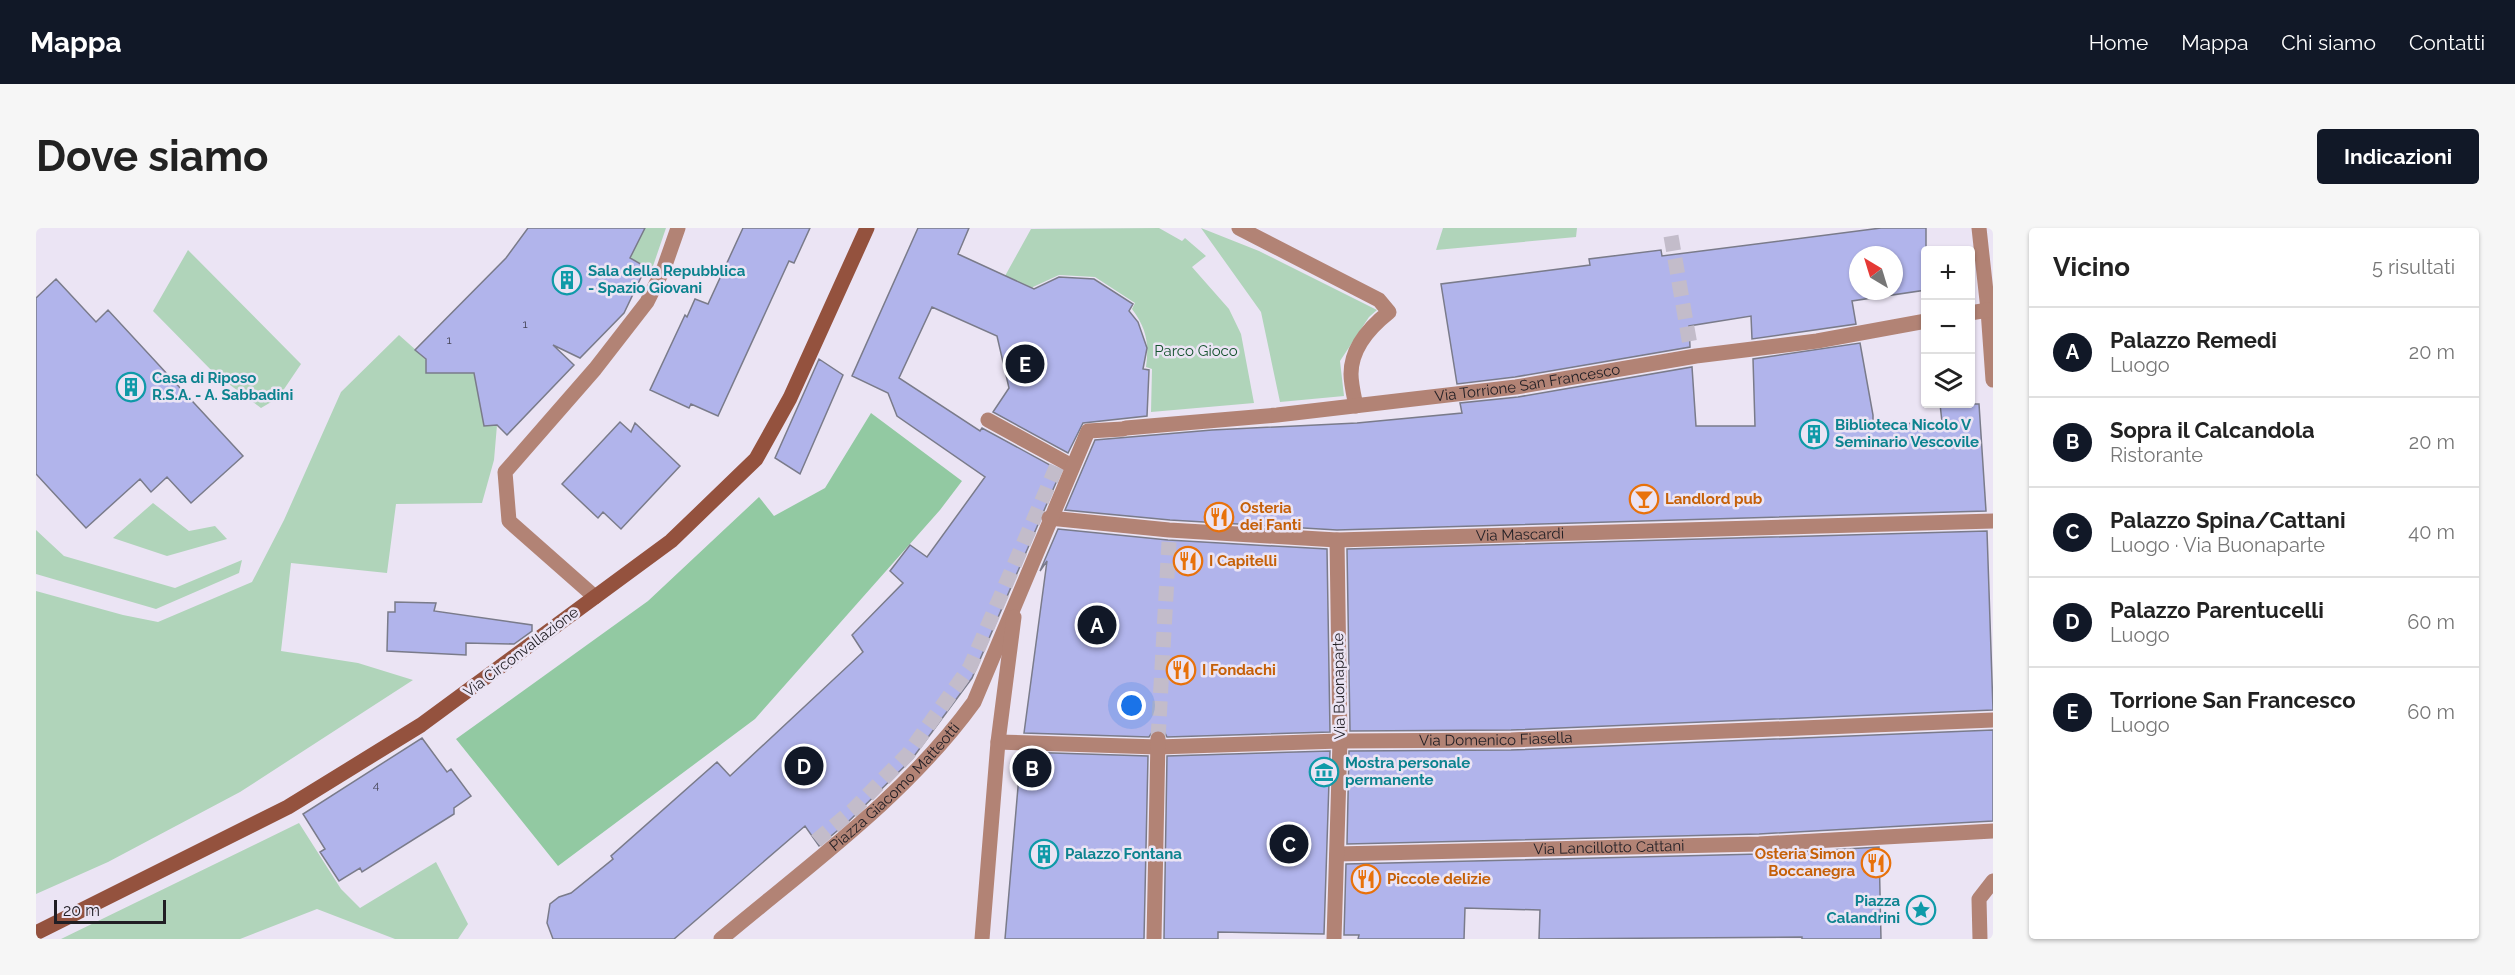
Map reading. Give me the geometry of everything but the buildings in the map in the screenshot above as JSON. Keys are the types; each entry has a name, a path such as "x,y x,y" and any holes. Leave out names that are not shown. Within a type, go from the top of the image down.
{"street":[{"path":"595,597 509,521 505,472 595,369 647,302 664,268 678,228"},
{"name":"Via Circonvallazione","path":"36,933 288,807 421,725 671,541 756,459 790,398 867,228"},
{"path":"1239,228 1379,300 1389,312 1376,322 1354,352 1351,374 1356,406"},
{"path":"1979,228 1993,380"},
{"path":"1975,312 1988,310"},
{"name":"Via Torrione San Francesco","path":"1050,518 1088,431 1129,431 1516,387 1696,356 1817,341 1921,322"},
{"path":"1129,431 1140,418"},
{"path":"988,420 1072,466"},
{"name":"Via Mascardi","path":"1050,518 1169,536 1336,540 1993,521"},
{"name":"Piazza Giacomo Matteotti","path":"720,939 894,793 935,752 974,702 1050,518"},
{"name":"Via Buonaparte","path":"1334,939 1340,741 1336,540"},
{"name":"Piazza Giacomo Matteotti","path":"982,939 998,742 1017,596"},
{"name":"Via Domenico Fiasella","path":"998,742 1511,740 1993,720"},
{"path":"1154,939 1158,743"},
{"name":"Via Lancillotto Cattani","path":"1337,854 1759,844 1993,831"},
{"path":"1980,939 1979,899 1993,881"}],"green space":[{"path":"645,228 666,228 652,269 630,258"},
{"name":"Parco Gioco","path":"1159,228 1182,241 1185,238 1206,256 1192,267 1229,309 1241,334 1254,403 1151,412 1152,369 1146,367 1146,337 1132,309 1135,303 1095,277 1059,275 1033,287 1005,320 1005,276 1031,229"},
{"path":"1201,228 1259,251 1377,310 1369,317 1340,361 1344,396 1280,402 1261,312"},
{"path":"1443,228 1577,228 1576,237 1436,250"},
{"path":"188,250 301,364 278,398 261,408 214,373 153,311"},
{"path":"399,335 426,359 427,373 474,373 484,426 497,425 494,460 482,503 396,504 387,573 291,563 281,651 358,663 413,680 240,792 108,862 36,894 36,591 123,615 158,622 252,582 284,520 341,392"},
{"path":"871,413 962,481 940,510 755,719 558,866 456,739 648,601 759,497 774,516 825,488"},
{"path":"153,503 189,531 215,526 227,539 167,556 113,538"},
{"path":"36,530 64,556 175,588 242,560 239,573 156,609 36,574"},
{"path":"299,823 341,889 360,908 436,862 468,924 458,939 395,939 317,909 240,939 61,939"}],"tunnel":[{"path":"1671,236 1690,345"},
{"path":"816,841 853,810 908,754 970,667 1059,461"},
{"path":"1158,739 1169,542"}],"place":[{"name":"Sala della Repubblica - Spazio Giovani","path":"567,280"},
{"name":"Torrione San Francesco","path":"1025,364"},
{"name":"Casa di Riposo R.S.A. - A. Sabbadini","path":"131,387"},
{"name":"Biblioteca Nicolo V Seminario Vescovile","path":"1814,434"},
{"name":"Landlord pub","path":"1644,499"},
{"name":"Osteria dei Fanti","path":"1219,517"},
{"name":"I Capitelli","path":"1188,561"},
{"name":"Palazzo Remedi","path":"1097,625"},
{"name":"I Fondachi","path":"1181,670"},
{"name":"Palazzo Parentucelli","path":"804,766"},
{"name":"Sopra il Calcandola","path":"1032,768"},
{"name":"Mostra personale permanente","path":"1324,772"},
{"name":"Palazzo Spina/Cattani","path":"1289,844"},
{"name":"Palazzo Fontana","path":"1044,854"},
{"name":"Osteria Simon Boccanegra","path":"1876,863"},
{"name":"Piccole delizie","path":"1366,879"},
{"name":"Piazza Calandrini","path":"1921,910"}]}
